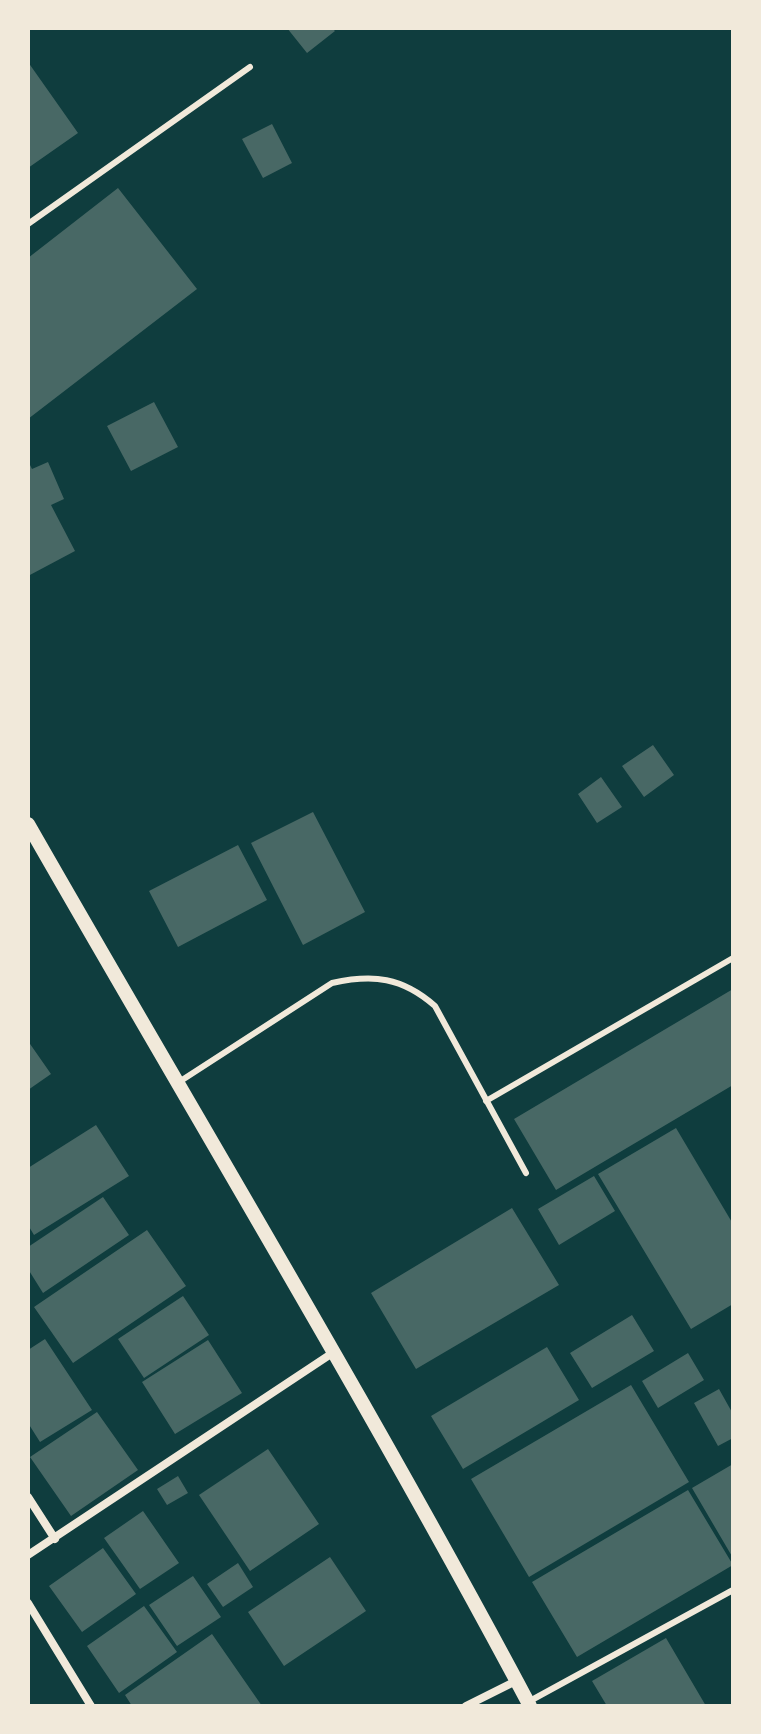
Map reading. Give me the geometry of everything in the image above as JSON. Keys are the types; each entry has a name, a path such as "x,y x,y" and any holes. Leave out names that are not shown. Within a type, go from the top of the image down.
{"street":[{"path":"28,824 176,1084 334,1351 529,1704"},
{"path":"28,1555 334,1351"},
{"path":"28,1497 55,1539"},
{"path":"28,1603 91,1706"},
{"path":"466,1706 516,1681"}],"lane":[{"path":"28,224 250,67"},
{"path":"486,1101 733,958"},
{"path":"176,1084 332,983 358,977 379,977 421,994 435,1006 526,1173"},
{"path":"529,1704 733,1590"}],"building":[{"path":"287,28 332,28 335,31 307,53"},
{"path":"28,62 78,133 28,168"},
{"path":"272,124 292,163 263,178 242,139"},
{"path":"118,188 197,289 28,419 28,258"},
{"path":"154,402 178,447 131,471 107,426"},
{"path":"28,461 32,469 48,462 64,499 51,505 75,551 28,576"},
{"path":"653,745 674,775 644,797 622,766"},
{"path":"601,777 622,807 597,823 578,794"},
{"path":"313,812 365,912 303,945 251,843"},
{"path":"238,845 267,900 178,947 149,891"},
{"path":"733,989 733,1085 556,1190 514,1119"},
{"path":"28,1041 51,1074 28,1090"},
{"path":"96,1125 129,1176 34,1235 28,1225 28,1168"},
{"path":"676,1128 733,1224 733,1304 691,1329 598,1174"},
{"path":"594,1176 615,1211 559,1245 538,1209"},
{"path":"103,1197 129,1235 43,1293 28,1269 28,1247"},
{"path":"512,1208 559,1285 416,1369 371,1293"},
{"path":"147,1230 186,1286 73,1363 34,1307"},
{"path":"183,1296 209,1335 144,1378 118,1339"},
{"path":"632,1315 654,1351 592,1388 570,1353"},
{"path":"45,1339 92,1410 40,1442 28,1423 28,1350"},
{"path":"208,1340 242,1393 175,1434 142,1382"},
{"path":"547,1347 579,1400 463,1469 431,1416"},
{"path":"688,1353 704,1380 658,1408 642,1381"},
{"path":"631,1385 689,1482 529,1577 471,1479"},
{"path":"719,1389 733,1414 733,1438 718,1446 694,1403"},
{"path":"97,1412 138,1470 71,1516 30,1457"},
{"path":"268,1449 319,1524 250,1571 199,1495"},
{"path":"733,1464 733,1558 692,1488"},
{"path":"178,1476 188,1493 167,1505 157,1489"},
{"path":"688,1490 733,1565 577,1657 532,1582"},
{"path":"143,1511 179,1563 140,1589 104,1538"},
{"path":"103,1548 136,1594 82,1632 49,1586"},
{"path":"330,1557 366,1611 284,1666 248,1612"},
{"path":"238,1563 253,1587 223,1607 207,1584"},
{"path":"193,1576 221,1617 177,1646 149,1605"},
{"path":"144,1606 177,1652 119,1693 87,1646"},
{"path":"212,1634 262,1706 132,1706 125,1695"},
{"path":"666,1638 706,1706 607,1706 592,1681"}]}
